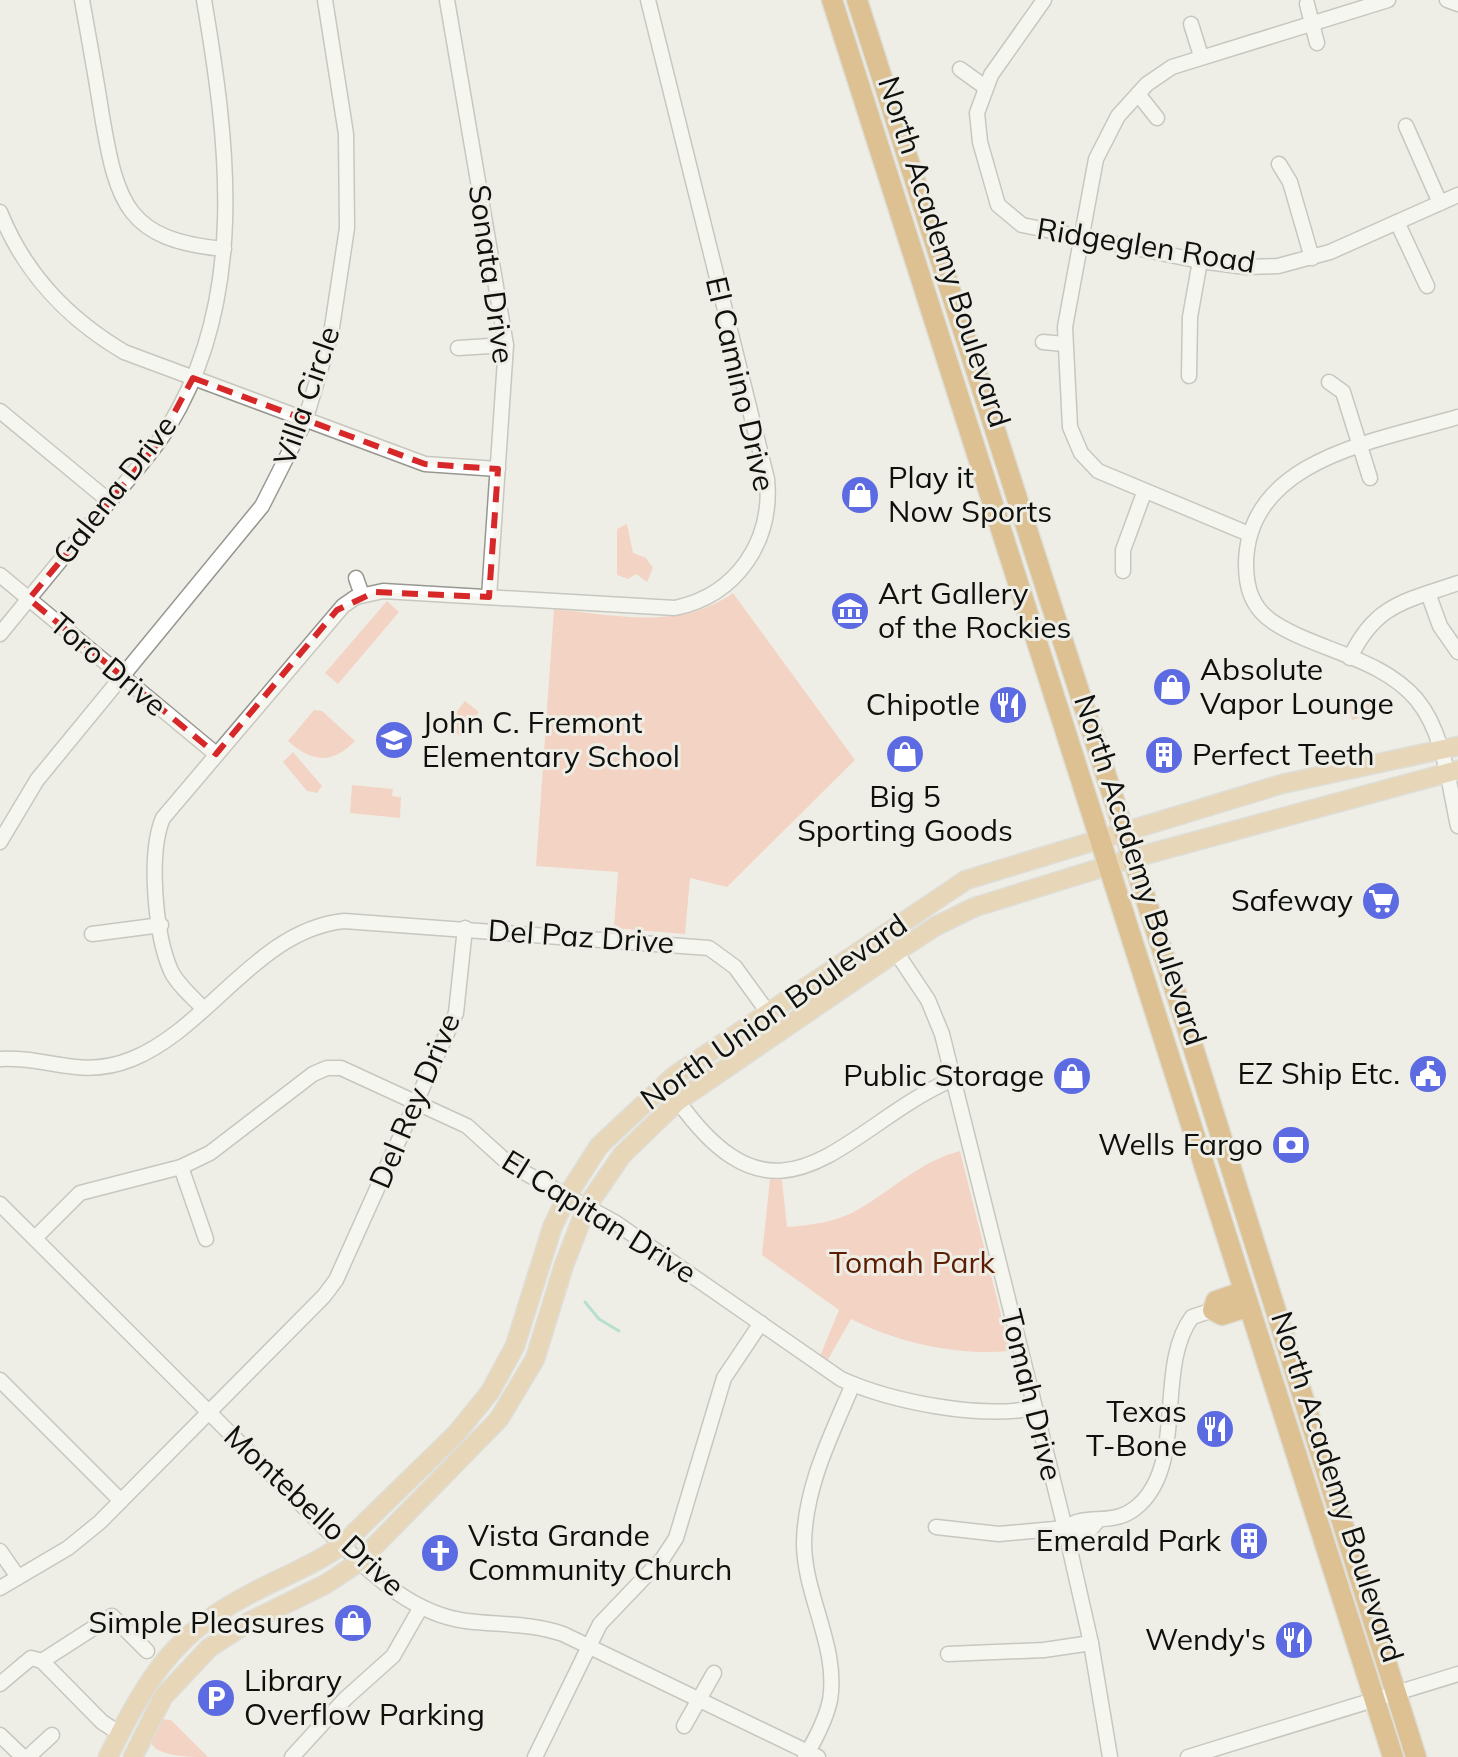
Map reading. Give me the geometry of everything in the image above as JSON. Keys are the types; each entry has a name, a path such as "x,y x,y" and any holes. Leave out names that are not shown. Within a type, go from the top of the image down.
{"highway":[{"name":"North Academy Boulevard","path":"832,0 1393,1757"},
{"name":"North Academy Boulevard","path":"857,0 1124,829 1416,1757"},
{"path":"1213,1310 1216,1301 1245,1299"}],"main road":[{"name":"North Union Boulevard","path":"108,1757 144,1686 179,1645 213,1616 319,1561 342,1545 456,1434 500,1378 522,1328 552,1228 567,1196 599,1146 654,1092 951,887 1098,837 1282,784 1450,749"},
{"name":"North Union Boulevard","path":"133,1757 163,1697 209,1648 249,1622 326,1584 359,1562 481,1440 519,1390 540,1345 564,1265 587,1206 622,1155 678,1101 896,952 936,926 975,907 1107,865 1452,771"},
{"path":"124,1757 121,1749 148,1697 144,1686"}],"street":[{"path":"82,0 111,169 123,200 145,226 160,235 177,243 224,249"},
{"name":"Galena Drive","path":"0,634 168,428 193,378 212,314 224,249 225,137 204,0"},
{"name":"Villa Circle","path":"0,840 25,796 262,506 305,421 331,334 347,228 346,134 325,0"},
{"name":"Sonata Drive","path":"447,0 506,345 489,597"},
{"name":"El Camino Drive","path":"362,595 383,591 424,591 640,608 686,605 713,594 736,576 757,547 766,521 767,479 648,0"},
{"name":"Ridgeglen Road","path":"1044,0 985,87 977,113 978,132 998,205 1022,225 1200,261 1260,267 1312,258 1458,195"},
{"path":"1251,529 1226,517 1222,521 1144,493 1098,471 1081,453 1070,427 1064,344 1102,143 1118,116 1138,94 1172,67 1388,0"},
{"path":"1447,0 1458,4"},
{"path":"1307,4 1317,43"},
{"path":"1191,24 1201,56"},
{"path":"960,69 985,87"},
{"path":"1138,94 1157,118"},
{"path":"1406,126 1440,203"},
{"path":"1279,164 1290,182 1312,258"},
{"path":"0,212 27,265 70,314 124,352 425,464 498,469"},
{"path":"1397,222 1427,286"},
{"path":"1189,376 1192,301 1200,261"},
{"path":"1043,342 1064,344"},
{"path":"458,348 506,345"},
{"path":"1329,382 1343,392 1370,478"},
{"path":"0,411 109,501"},
{"path":"1458,417 1332,455 1296,474 1267,500 1251,529 1246,580 1253,603 1261,613 1289,631 1350,658 1406,688 1450,749 1458,826"},
{"path":"1123,571 1123,550 1144,493"},
{"name":"Toro Drive","path":"0,575 216,754"},
{"path":"204,1009 171,972 161,925 153,854 156,835 163,818 326,623 343,606 362,595 356,578"},
{"path":"1350,658 1372,621 1390,607 1458,583"},
{"path":"1428,593 1440,626 1458,652"},
{"path":"344,921 346,938"},
{"name":"Del Paz Drive","path":"0,1059 75,1069 118,1063 158,1046 293,938 344,921 709,948 735,967 780,1029"},
{"path":"92,934 161,925"},
{"name":"Del Rey Drive","path":"0,1588 68,1548 121,1501 324,1296 336,1280 456,1013 465,928"},
{"name":"Tomah Drive","path":"896,952 935,1011 1065,1528 1091,1643 1110,1757"},
{"name":"El Capitan Drive","path":"35,1238 80,1193 181,1167 210,1153 313,1074 327,1068 341,1068 467,1126 509,1164 587,1206 761,1323 829,1373 853,1384 975,1413 1006,1414 1034,1408"},
{"path":"678,1101 697,1128 724,1153 758,1167 789,1171 835,1154 923,1094 953,1079"},
{"path":"181,1167 206,1239"},
{"name":"Montebello Drive","path":"0,1204 359,1562 397,1593 421,1607 458,1619 548,1629 589,1646 810,1755"},
{"name":"Del Rey Drive","path":"346,1218 361,1224"},
{"path":"936,1527 999,1534 1065,1528 1076,1534 1089,1531 1096,1523 1123,1517 1138,1507 1161,1472 1180,1342 1192,1317 1213,1310"},
{"path":"539,1756 589,1646 607,1614 663,1558 676,1538 724,1378 761,1323"},
{"path":"0,1380 121,1501"},
{"path":"810,1755 826,1715 831,1683 806,1568 805,1519 817,1470 853,1384"},
{"path":"0,1551 18,1577"},
{"path":"292,1757 345,1699 393,1656 421,1607"},
{"path":"42,1661 94,1624 112,1616 147,1651"},
{"path":"948,1654 1044,1650 1091,1643"},
{"path":"0,1684 31,1658 42,1661 102,1722 119,1733"},
{"path":"684,1726 714,1673"},
{"path":"1188,1757 1234,1751 1374,1699 1458,1674"},
{"path":"0,1735 26,1757 52,1735"}],"highlighted area":[{"path":"193,378 425,464 498,469 489,597 375,592 337,610 216,754 29,599 158,443"}],"green space":[{"path":"627,524 633,553 646,558 653,568 647,582 636,574 628,579 617,575 617,529"},
{"path":"733,593 855,760 727,887 690,878 685,934 614,928 618,872 536,866 554,609 623,617 669,616 712,605"},
{"path":"387,601 399,612 338,684 325,673"},
{"path":"1347,699 1364,705 1373,699 1379,712 1352,720"},
{"path":"465,701 479,712 460,736 446,725"},
{"path":"314,710 322,711 355,741 338,754 322,758 313,757 297,748 288,741"},
{"path":"293,752 322,786 317,793 307,791 283,762"},
{"path":"352,785 393,789 392,796 401,797 400,818 350,813"},
{"name":"Tomah Park","path":"960,1151 1010,1351 970,1351 929,1346 888,1335 851,1319 827,1361 820,1356 839,1310 762,1255 770,1179 782,1180 787,1227 815,1224 851,1213 932,1162"},
{"path":"161,1719 171,1720 208,1757 173,1755 152,1745 150,1739"}],"waterway":[{"path":"585,1302 599,1319 619,1331"}],"place":[{"name":"Play it Now Sports","path":"860,495"},
{"name":"Art Gallery of the Rockies","path":"850,611"},
{"name":"Absolute Vapor Lounge","path":"1172,687"},
{"name":"Chipotle","path":"1008,705"},
{"name":"John C. Fremont Elementary School","path":"394,740"},
{"name":"Big 5 Sporting Goods","path":"905,754"},
{"name":"Perfect Teeth","path":"1164,755"},
{"name":"Safeway","path":"1381,901"},
{"name":"EZ Ship Etc.","path":"1428,1074"},
{"name":"Public Storage","path":"1072,1076"},
{"name":"Wells Fargo","path":"1291,1145"},
{"name":"Texas T-Bone","path":"1215,1429"},
{"name":"Emerald Park","path":"1249,1541"},
{"name":"Vista Grande Community Church","path":"440,1553"},
{"name":"Simple Pleasures","path":"353,1623"},
{"name":"Wendy's","path":"1294,1640"},
{"name":"Library Overflow Parking","path":"216,1698"}]}
